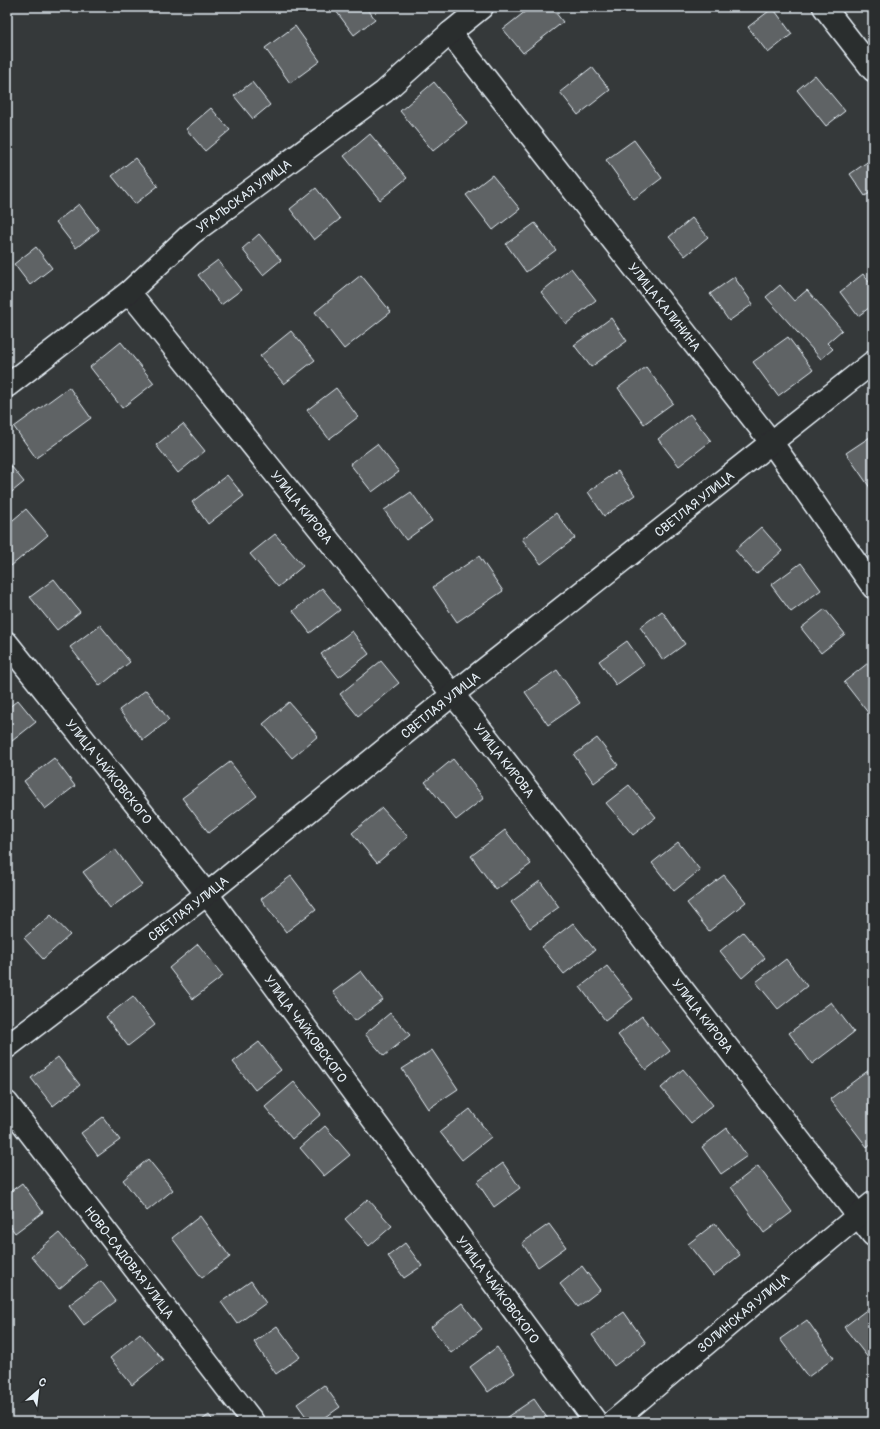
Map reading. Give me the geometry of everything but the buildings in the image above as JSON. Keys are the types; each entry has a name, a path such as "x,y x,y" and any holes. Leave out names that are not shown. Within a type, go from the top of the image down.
{"street":[{"name":"УРАЛЬСКАЯ УЛИЦА","path":"7,386 129,292 191,234 384,92 450,33 482,7"},
{"path":"824,7 873,70"},
{"name":"УЛИЦА КАЛИНИНА","path":"450,33 772,443 873,587"},
{"name":"УЛИЦА КИРОВА","path":"129,292 866,1209 873,1235"},
{"name":"СВЕТЛАЯ УЛИЦА","path":"7,1047 207,894 452,694 873,362"},
{"name":"УЛИЦА ЧАЙКОВСКОГО","path":"7,643 207,894 596,1422"},
{"name":"НОВО-САДОВАЯ УЛИЦА","path":"7,1103 253,1422"},
{"name":"ЗОЛИНСКАЯ УЛИЦА","path":"613,1422 866,1209"}]}
